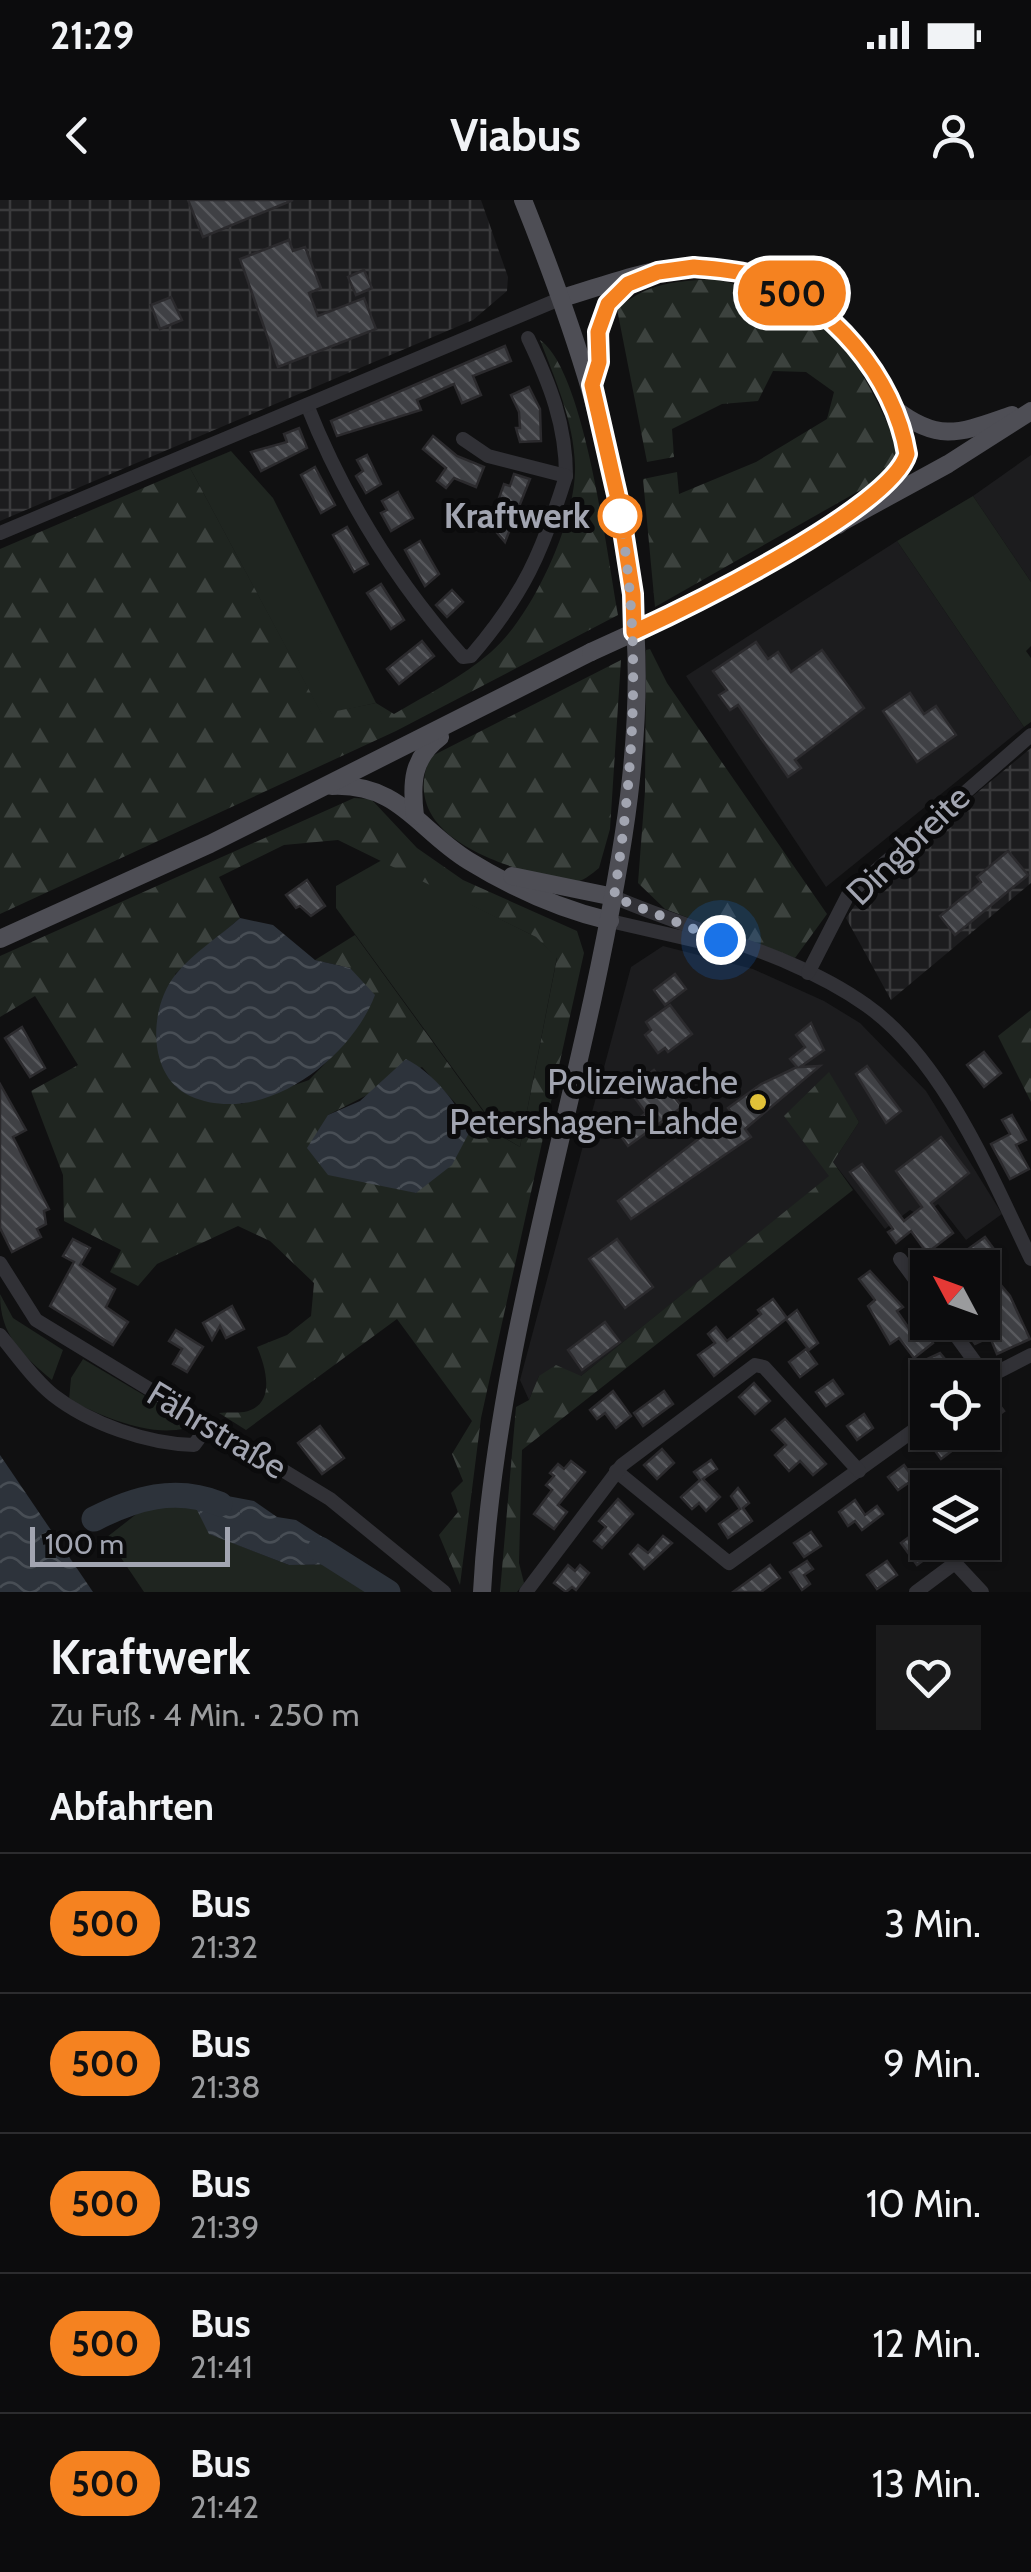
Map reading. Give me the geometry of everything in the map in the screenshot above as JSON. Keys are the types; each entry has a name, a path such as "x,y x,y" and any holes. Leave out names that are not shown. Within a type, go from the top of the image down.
{"main road":[{"path":"482,1592 496,1453 520,1316 610,921 631,776 633,594 592,385 523,200"},
{"path":"562,298 658,272 694,267 724,270 782,287 816,308 845,336 895,409 914,424 944,433 962,432 1031,409"},
{"path":"592,385 599,362 598,332 608,304 628,284 658,272"},
{"path":"838,524 903,466 907,454 895,409"},
{"path":"0,939 326,786 670,616 948,464 1031,409"},
{"path":"416,816 411,782 426,747 482,708"},
{"path":"326,786 372,788 416,816 465,859 521,890 578,914 610,921"},
{"path":"465,859 526,880 614,897"}],"street":[{"path":"0,534 562,298"},
{"path":"306,405 331,466 390,564 424,614 463,657 471,656 513,606 537,562 566,476 566,438 548,379 528,338"},
{"path":"463,439 488,456 566,476"},
{"name":"Dingbreite","path":"808,973 848,895 1031,736"},
{"path":"614,897 808,973 868,1006 939,1083 1031,1259"},
{"path":"610,921 778,961"},
{"path":"900,1259 910,1273"},
{"name":"Fährstraße","path":"0,1263 36,1320 330,1498 444,1592"},
{"path":"0,1335 52,1394 96,1420 168,1445 194,1445 208,1426"},
{"path":"1000,1371 1031,1355"},
{"path":"526,1592 616,1471 756,1365 764,1367 859,1471"},
{"path":"616,1471 729,1563 910,1433"},
{"path":"916,1592 955,1563 982,1592"}],"shaded area":[{"path":"0,200 481,200 508,277 507,291 473,320 0,521"},
{"path":"1031,455 1031,582 973,496"},
{"path":"897,541 1024,727 826,887 686,676"},
{"path":"1031,748 1031,883 891,1000 846,918 874,878"},
{"path":"663,946 753,969 824,1001 860,1023 926,1091 1002,1214 966,1240 938,1204 922,1217 910,1210 885,1229 833,1162 859,1122 828,1073 830,1176 581,1376 539,1376 529,1400 520,1380 631,967"}],"green space":[{"path":"716,279 784,302 831,335 866,381 897,445 898,457 887,475 655,607 643,479 677,472 679,494 756,462 827,419 834,392 806,372 773,371 758,401 722,404 672,429 674,457 647,462 617,309 652,288"},
{"path":"540,340 556,358 582,425 618,615 396,731 0,914 0,549 190,468 322,714 376,703 394,714 469,670 491,652 522,616 560,539 574,487 574,449 563,401"},
{"path":"231,451 273,498 376,703 322,715 190,468"},
{"path":"973,496 1031,582 1031,646 1026,651 1031,658 1031,722 1024,727 897,541"},
{"path":"650,649 667,683 827,914 795,958 665,909 638,883 645,791 646,650"},
{"path":"621,660 610,829 599,868 576,882 556,881 465,846 434,819 426,801 424,781 430,757"},
{"path":"354,798 371,799 417,848 463,880 577,931 584,953 481,1418 460,1585 439,1535 458,1512 451,1493 463,1481 452,1454 472,1421 397,1319 246,1430 219,1413 244,1412 261,1402 266,1375 257,1347 287,1335 311,1316 314,1283 270,1241 238,1226 157,1264 138,1286 110,1272 121,1250 64,1221 63,1175 31,1091 78,1065 35,996 0,1017 0,956","holes":["338,840 536,937 557,958 520,1147 501,1136 355,935 315,960 350,968 347,1041 309,1080 241,1104 175,974 240,918 219,877 284,845","422,1067 459,1107 416,1193 381,1183 328,1115"]},
{"path":"382,860 536,937 557,957 520,1147 502,1136 336,908 336,886"},
{"path":"1031,1010 1031,1102 998,1036"},
{"path":"829,1072 859,1122 833,1162 853,1190 522,1450 519,1563 524,1583 517,1592 500,1592 516,1407 529,1400 539,1376 556,1365 581,1376 829,1176 784,1116"},
{"path":"0,1294 13,1318 63,1350 52,1380 14,1343 4,1321"},
{"path":"83,1359 186,1420 186,1428 142,1428 69,1400 71,1378"},
{"path":"194,1501 210,1534 289,1565 335,1564 382,1592 144,1592 107,1537 139,1512"}],"water":[{"path":"240,918 273,925 315,960 350,968 375,995 346,1042 300,1082 246,1103 218,1103 190,1096 165,1073 156,1039 157,1021 167,988 176,974"},
{"path":"406,1059 444,1090 470,1131 452,1165 416,1193 328,1175 307,1148 328,1115 360,1101"},
{"path":"0,1455 93,1592 0,1592"},
{"path":"201,1491 254,1501 277,1517 296,1520 354,1557 351,1564 289,1565 209,1534 189,1494"}],"building":[{"path":"188,200 293,200 203,237"},
{"path":"289,240 293,251 305,247 321,288 309,293 318,316 364,298 376,329 278,367 240,259"},
{"path":"364,270 372,288 356,295 348,277"},
{"path":"171,297 182,320 160,329 151,305"},
{"path":"505,346 511,361 473,376 481,395 462,403 454,384 417,400 421,410 337,436 331,421"},
{"path":"529,387 540,409 541,441 520,442 516,428 520,428 519,412 511,395"},
{"path":"299,428 307,448 261,471 251,452 287,442 284,434"},
{"path":"433,436 457,456 484,467 476,487 454,478 446,488 437,481 446,468 423,449"},
{"path":"367,455 381,484 366,493 356,476 363,471 357,460"},
{"path":"315,467 335,505 321,513 301,475"},
{"path":"514,474 530,479 505,542 493,528 506,501 499,498 504,484 510,486"},
{"path":"398,492 413,518 391,531 381,513 387,510 382,501"},
{"path":"347,527 368,564 354,572 333,535"},
{"path":"420,541 439,574 425,586 405,550"},
{"path":"381,584 404,620 391,629 367,593"},
{"path":"452,590 463,602 447,617 436,605"},
{"path":"422,641 434,656 399,684 387,669"},
{"path":"756,642 768,659 778,652 791,672 822,650 864,708 795,760 801,768 788,777 738,705 730,710 719,695 727,690 713,671"},
{"path":"910,693 924,714 936,706 956,735 917,762 883,711"},
{"path":"1008,851 1028,875 955,935 940,916 981,882 977,877"},
{"path":"307,880 325,906 311,916 300,906 296,908 286,895"},
{"path":"675,974 686,989 665,1005 654,990"},
{"path":"670,1005 692,1034 668,1052 665,1048 658,1053 645,1035 651,1030 646,1022"},
{"path":"811,1023 824,1050 800,1067 820,1066 745,1129 751,1137 631,1219 618,1201 732,1113 728,1108 761,1084 797,1067 790,1059 805,1047 796,1035"},
{"path":"22,1027 45,1068 30,1077 5,1038"},
{"path":"984,1052 1001,1073 984,1087 967,1065"},
{"path":"867,1066 901,1111 886,1123 856,1074"},
{"path":"654,1070 682,1107 628,1146 619,1133 646,1113 635,1098 641,1094 634,1085"},
{"path":"0,1084 26,1130 13,1137 49,1209 44,1211 46,1224 37,1229 41,1237 12,1252 0,1228"},
{"path":"1012,1115 1026,1140 1016,1145 1029,1169 1010,1179 991,1144 1010,1134 1002,1120"},
{"path":"941,1137 969,1173 931,1203 953,1233 931,1250 925,1250 911,1231 896,1243 888,1232 893,1229 850,1172 862,1164 904,1221 922,1207 896,1171"},
{"path":"985,1237 995,1250 967,1250"},
{"path":"73,1239 90,1248 80,1265 115,1289 106,1307 128,1322 113,1345 50,1306 74,1262 63,1256"},
{"path":"617,1239 653,1287 625,1308 589,1259"},
{"path":"870,1271 903,1307 897,1311 910,1330 910,1340 933,1343 914,1358 899,1338 890,1344 868,1306 875,1300 859,1279"},
{"path":"1000,1284 1010,1296 1030,1339 997,1354 991,1340 1000,1340"},
{"path":"773,1299 787,1318 797,1310 818,1343 809,1350 786,1319 714,1376 698,1355 715,1343 708,1334 716,1327 727,1341"},
{"path":"232,1306 244,1329 226,1338 220,1326 212,1340 203,1323"},
{"path":"605,1322 620,1342 582,1370 568,1350"},
{"path":"176,1330 203,1347 187,1372 173,1364 182,1349 169,1341"},
{"path":"806,1349 817,1364 800,1377 789,1362"},
{"path":"940,1353 946,1360 925,1360"},
{"path":"833,1380 843,1394 826,1406 816,1392"},
{"path":"754,1383 770,1401 755,1414 739,1397"},
{"path":"613,1391 631,1416 616,1428 605,1413 597,1419 590,1410"},
{"path":"664,1391 673,1404 643,1426 634,1413"},
{"path":"864,1414 873,1428 857,1440 847,1426"},
{"path":"785,1419 826,1464 813,1475 800,1461 789,1471 775,1455 786,1445 772,1430"},
{"path":"320,1426 344,1458 322,1474 298,1443"},
{"path":"662,1449 674,1463 657,1479 644,1465"},
{"path":"935,1450 953,1450 941,1459"},
{"path":"711,1460 717,1469 703,1479 720,1497 706,1511 699,1503 692,1509 681,1497 700,1480 694,1472"},
{"path":"571,1461 585,1472 558,1505 567,1512 554,1529 534,1514 552,1490 546,1485 554,1476 550,1473 558,1464 564,1469"},
{"path":"904,1465 910,1482 898,1490 888,1477"},
{"path":"738,1488 749,1503 743,1508 752,1521 728,1538 719,1524 740,1509 731,1496"},
{"path":"618,1499 633,1514 602,1548 594,1541 606,1527 599,1521"},
{"path":"855,1500 865,1515 877,1506 883,1514 862,1530 855,1521 848,1526 839,1512"},
{"path":"811,1532 821,1546 804,1557 794,1543"},
{"path":"663,1536 672,1543 644,1569 630,1554 638,1545 648,1553"},
{"path":"910,1536 910,1555 901,1543"},
{"path":"807,1561 813,1569 804,1575 810,1584 802,1590 790,1572"},
{"path":"887,1561 897,1575 877,1589 867,1575"},
{"path":"568,1565 575,1571 580,1565 589,1573 576,1590 572,1587 566,1592 554,1583"},
{"path":"770,1565 780,1578 761,1592 733,1592"}],"waterway":[{"path":"94,1519 140,1500 171,1495 220,1504"},
{"path":"320,1549 388,1592"}],"bus line":[{"name":"500","path":"694,267 754,276 782,287 816,308 854,345 895,409 907,454 903,466 838,524 634,632 633,594 618,499 592,385 599,362 601,318 608,304 628,284 658,272 694,267"}],"place":[{"name":"Kraftwerk","path":"620,516"},
{"name":"Polizeiwache Petershagen-Lahde","path":"758,1102"}],"route":[{"path":"620,516 633,594 635,660 631,776 614,897 721,940"}]}
